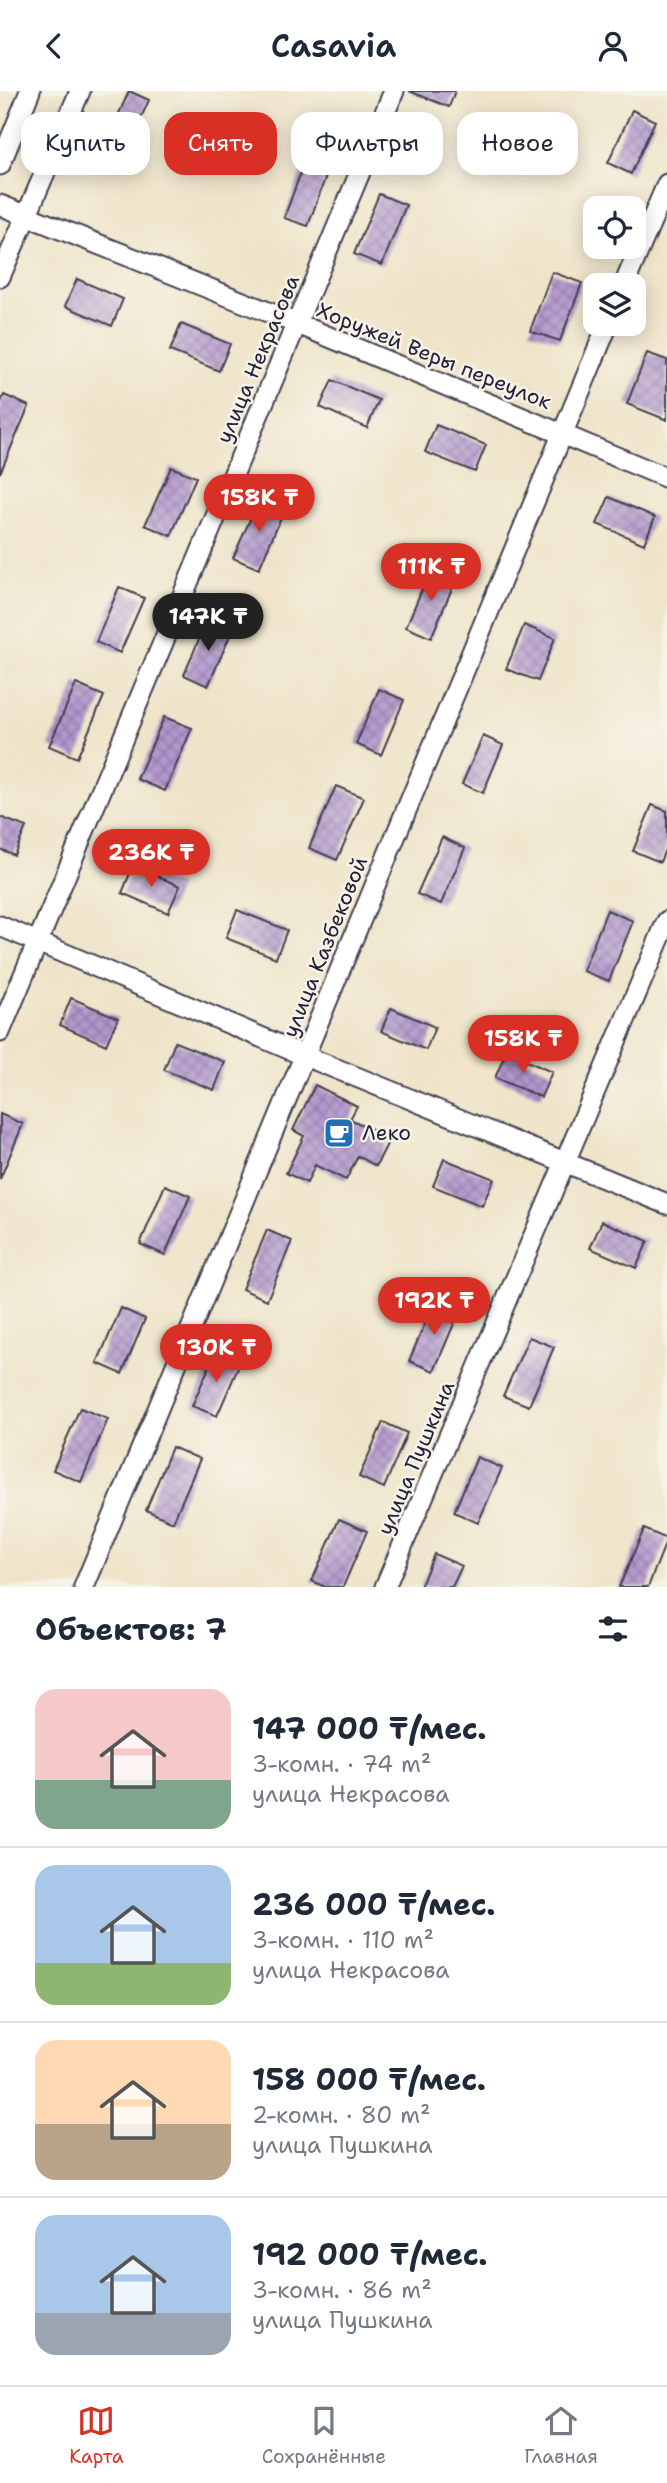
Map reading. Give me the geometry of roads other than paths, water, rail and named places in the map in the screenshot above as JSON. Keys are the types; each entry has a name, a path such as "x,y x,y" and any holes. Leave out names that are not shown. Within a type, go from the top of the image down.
{"street":[{"path":"0,165 30,91"},
{"path":"0,277 80,91"},
{"name":"улица Некрасова","path":"0,1032 394,91"},
{"path":"629,273 667,184"},
{"name":"Хоружей Веры переулок","path":"0,205 298,324 667,478"},
{"name":"улица Казбековой","path":"84,1587 603,336"},
{"name":"улица Пушкина","path":"385,1587 667,921"},
{"path":"0,926 305,1056 667,1205"}],"place":[{"name":"Леко","path":"339,1133"}]}
